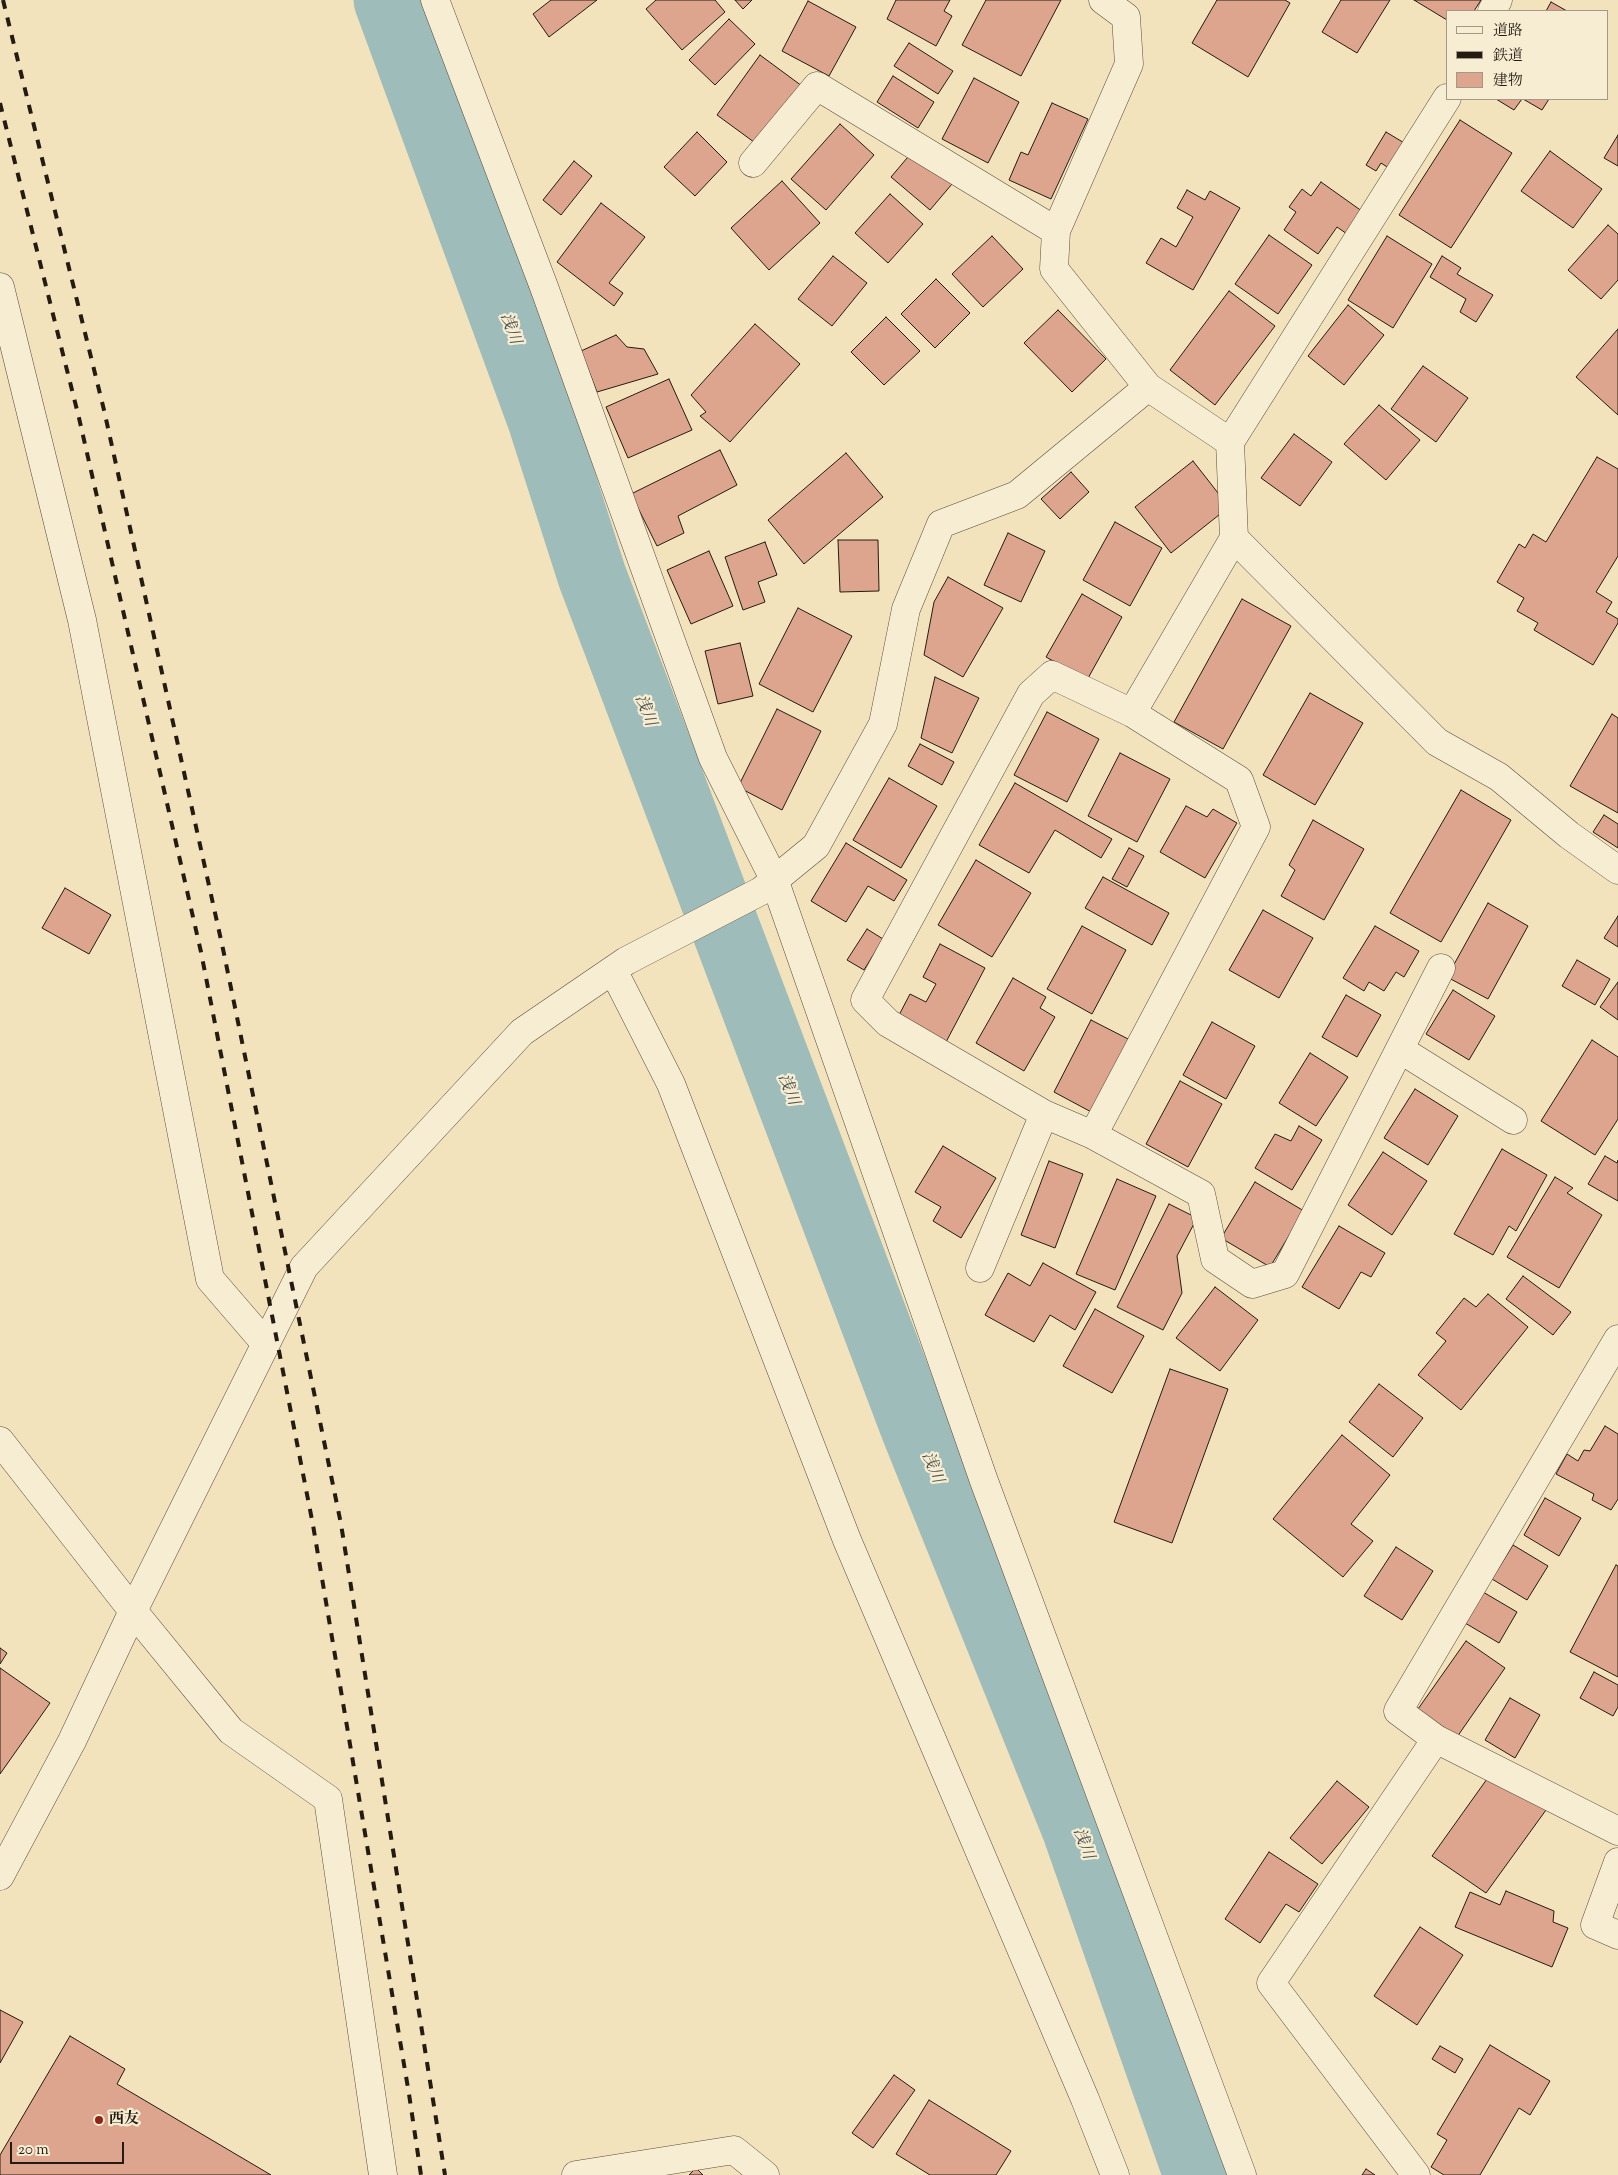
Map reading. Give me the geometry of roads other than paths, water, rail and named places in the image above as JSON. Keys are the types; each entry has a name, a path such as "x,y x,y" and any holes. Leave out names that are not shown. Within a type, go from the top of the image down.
{"street":[{"path":"435,0 544,287 713,758 767,885 984,1481 1242,2175"},
{"path":"1102,0 1130,9 1129,64 1056,231 1054,269 1148,387 1230,442"},
{"path":"753,163 817,86 1056,231"},
{"path":"1132,712 1234,538 1230,442 1446,100"},
{"path":"0,287 82,620 210,1279 266,1344"},
{"path":"0,1876 72,1741 133,1610 304,1267 522,1032 620,966 767,885 816,846 883,724 906,609 941,524 1017,495 1148,387"},
{"path":"1234,538 1436,742 1499,777 1569,835 1618,870"},
{"path":"1093,1135 1256,827 1240,780 1132,712 1052,675 1031,694 865,1000 888,1023 1044,1114 1093,1135 1201,1194 1215,1259 1252,1284 1285,1274 1367,1111 1401,1050 1441,968"},
{"path":"620,966 671,1084 848,1540 1116,2175"},
{"path":"1401,1050 1513,1120"},
{"path":"980,1268 1044,1114"},
{"path":"1618,1339 1398,1711 1436,1739 1618,1832"},
{"path":"0,1441 133,1610 232,1731 328,1799 383,2175"},
{"path":"1416,2175 1271,1983 1436,1739"},
{"path":"1618,1862 1595,1926 1618,1935"},
{"path":"576,2175 734,2150 765,2175"}],"waterway":[{"name":"浅川","path":"388,0 541,417 592,576 915,1428 1076,1828 1198,2175"}],"railway":[{"path":"3,0 104,410 223,949 341,1524 445,2175"},
{"path":"0,103 79,418 201,952 313,1525 421,2175"}],"place":[{"name":"西友","path":"99,2120"}]}
